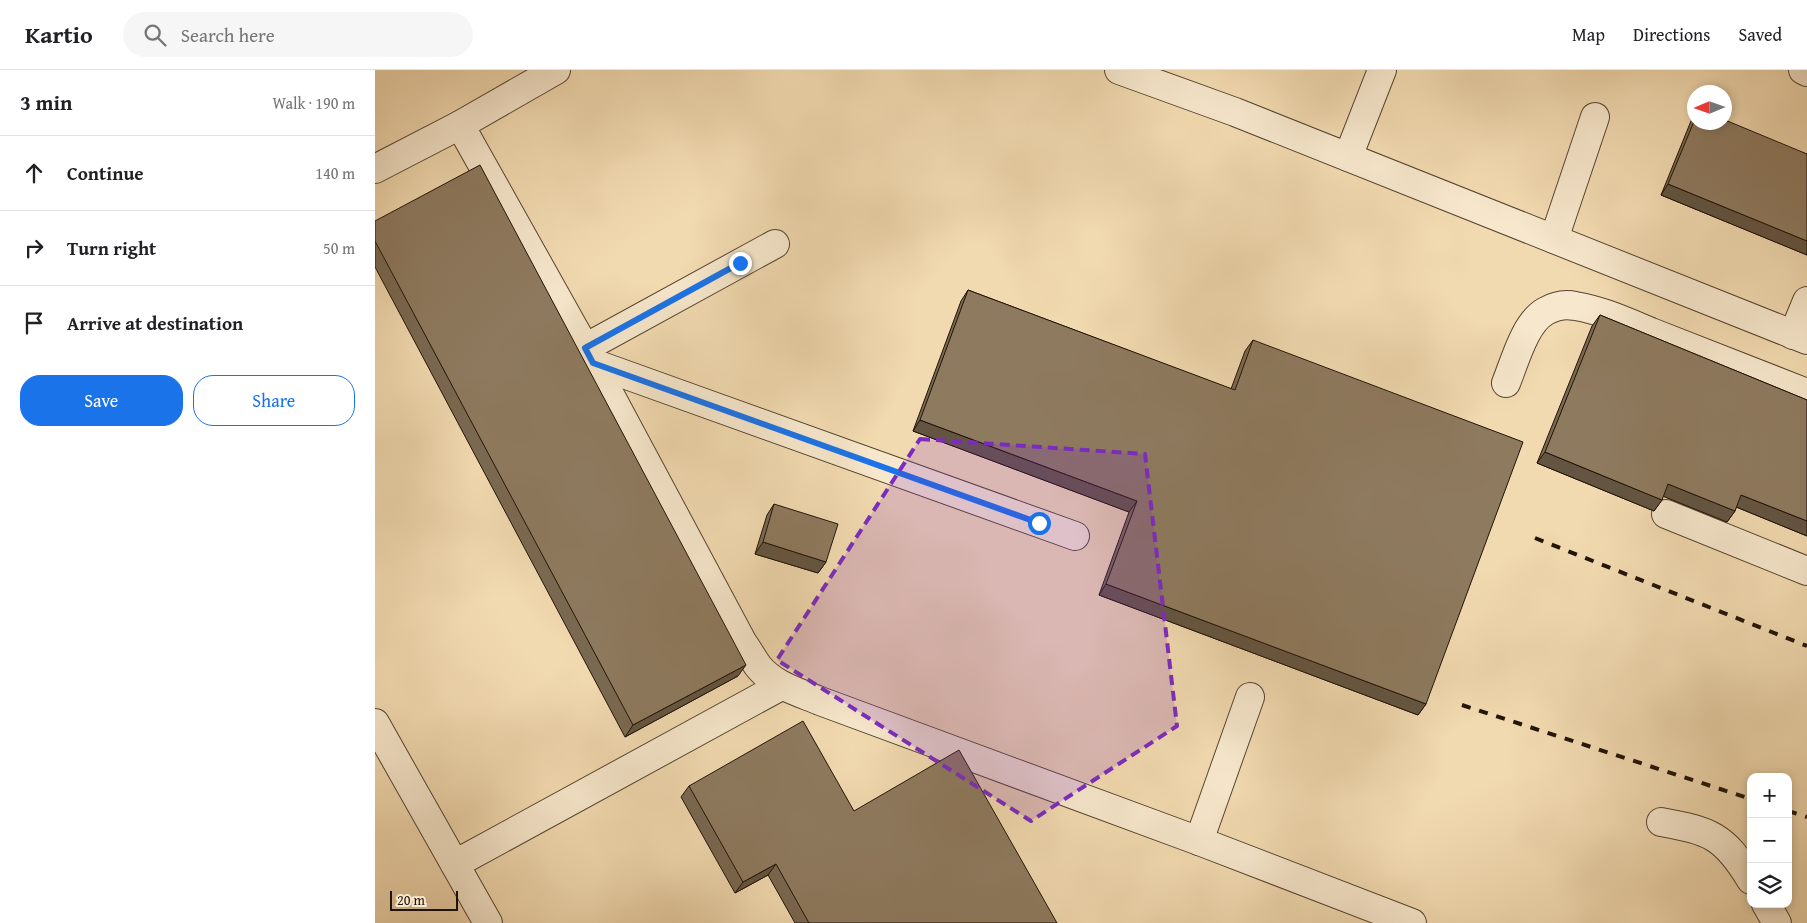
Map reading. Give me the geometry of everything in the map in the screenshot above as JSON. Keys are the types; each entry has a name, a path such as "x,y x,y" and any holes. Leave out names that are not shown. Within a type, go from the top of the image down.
{"street":[{"path":"375,169 460,125 556,70"},
{"path":"1119,70 1235,112 1800,337 1807,301"},
{"path":"1348,157 1382,70"},
{"path":"1803,70 1807,72"},
{"path":"1554,239 1595,117"},
{"path":"460,125 589,356 743,643 759,667 781,686 1199,841 1412,923"},
{"path":"589,356 775,244"},
{"path":"1506,383 1525,337 1537,317 1544,311 1555,307 1575,306 1617,319 1807,394"},
{"path":"589,356 1075,536"},
{"path":"1666,514 1807,571"},
{"path":"455,864 781,686"},
{"path":"1199,841 1250,697"},
{"path":"375,723 488,923"},
{"path":"1661,822 1708,832 1731,850 1747,874"},
{"path":"1768,908 1777,923"}],"highlighted area":[{"path":"920,439 1145,454 1177,726 1031,821 777,660"}],"building":[{"path":"1732,123 1807,154 1807,241 1668,184 1690,130 1732,130"},
{"path":"480,165 746,665 633,725 375,241 375,221"},
{"path":"968,290 1235,390 1253,340 1523,442 1426,704 1106,584 1137,501 920,420"},
{"path":"1600,315 1807,400 1807,521 1741,495 1735,511 1668,484 1662,500 1545,452"},
{"path":"774,504 838,524 826,562 763,542"},
{"path":"803,721 854,811 959,750 1057,923 809,923 776,864 743,882 689,786"}],"railway":[{"path":"1535,538 1807,646"},
{"path":"1462,705 1747,798"},
{"path":"1792,812 1807,817"}],"route":[{"path":"740,263 585,348 593,363 1039,523"}]}
